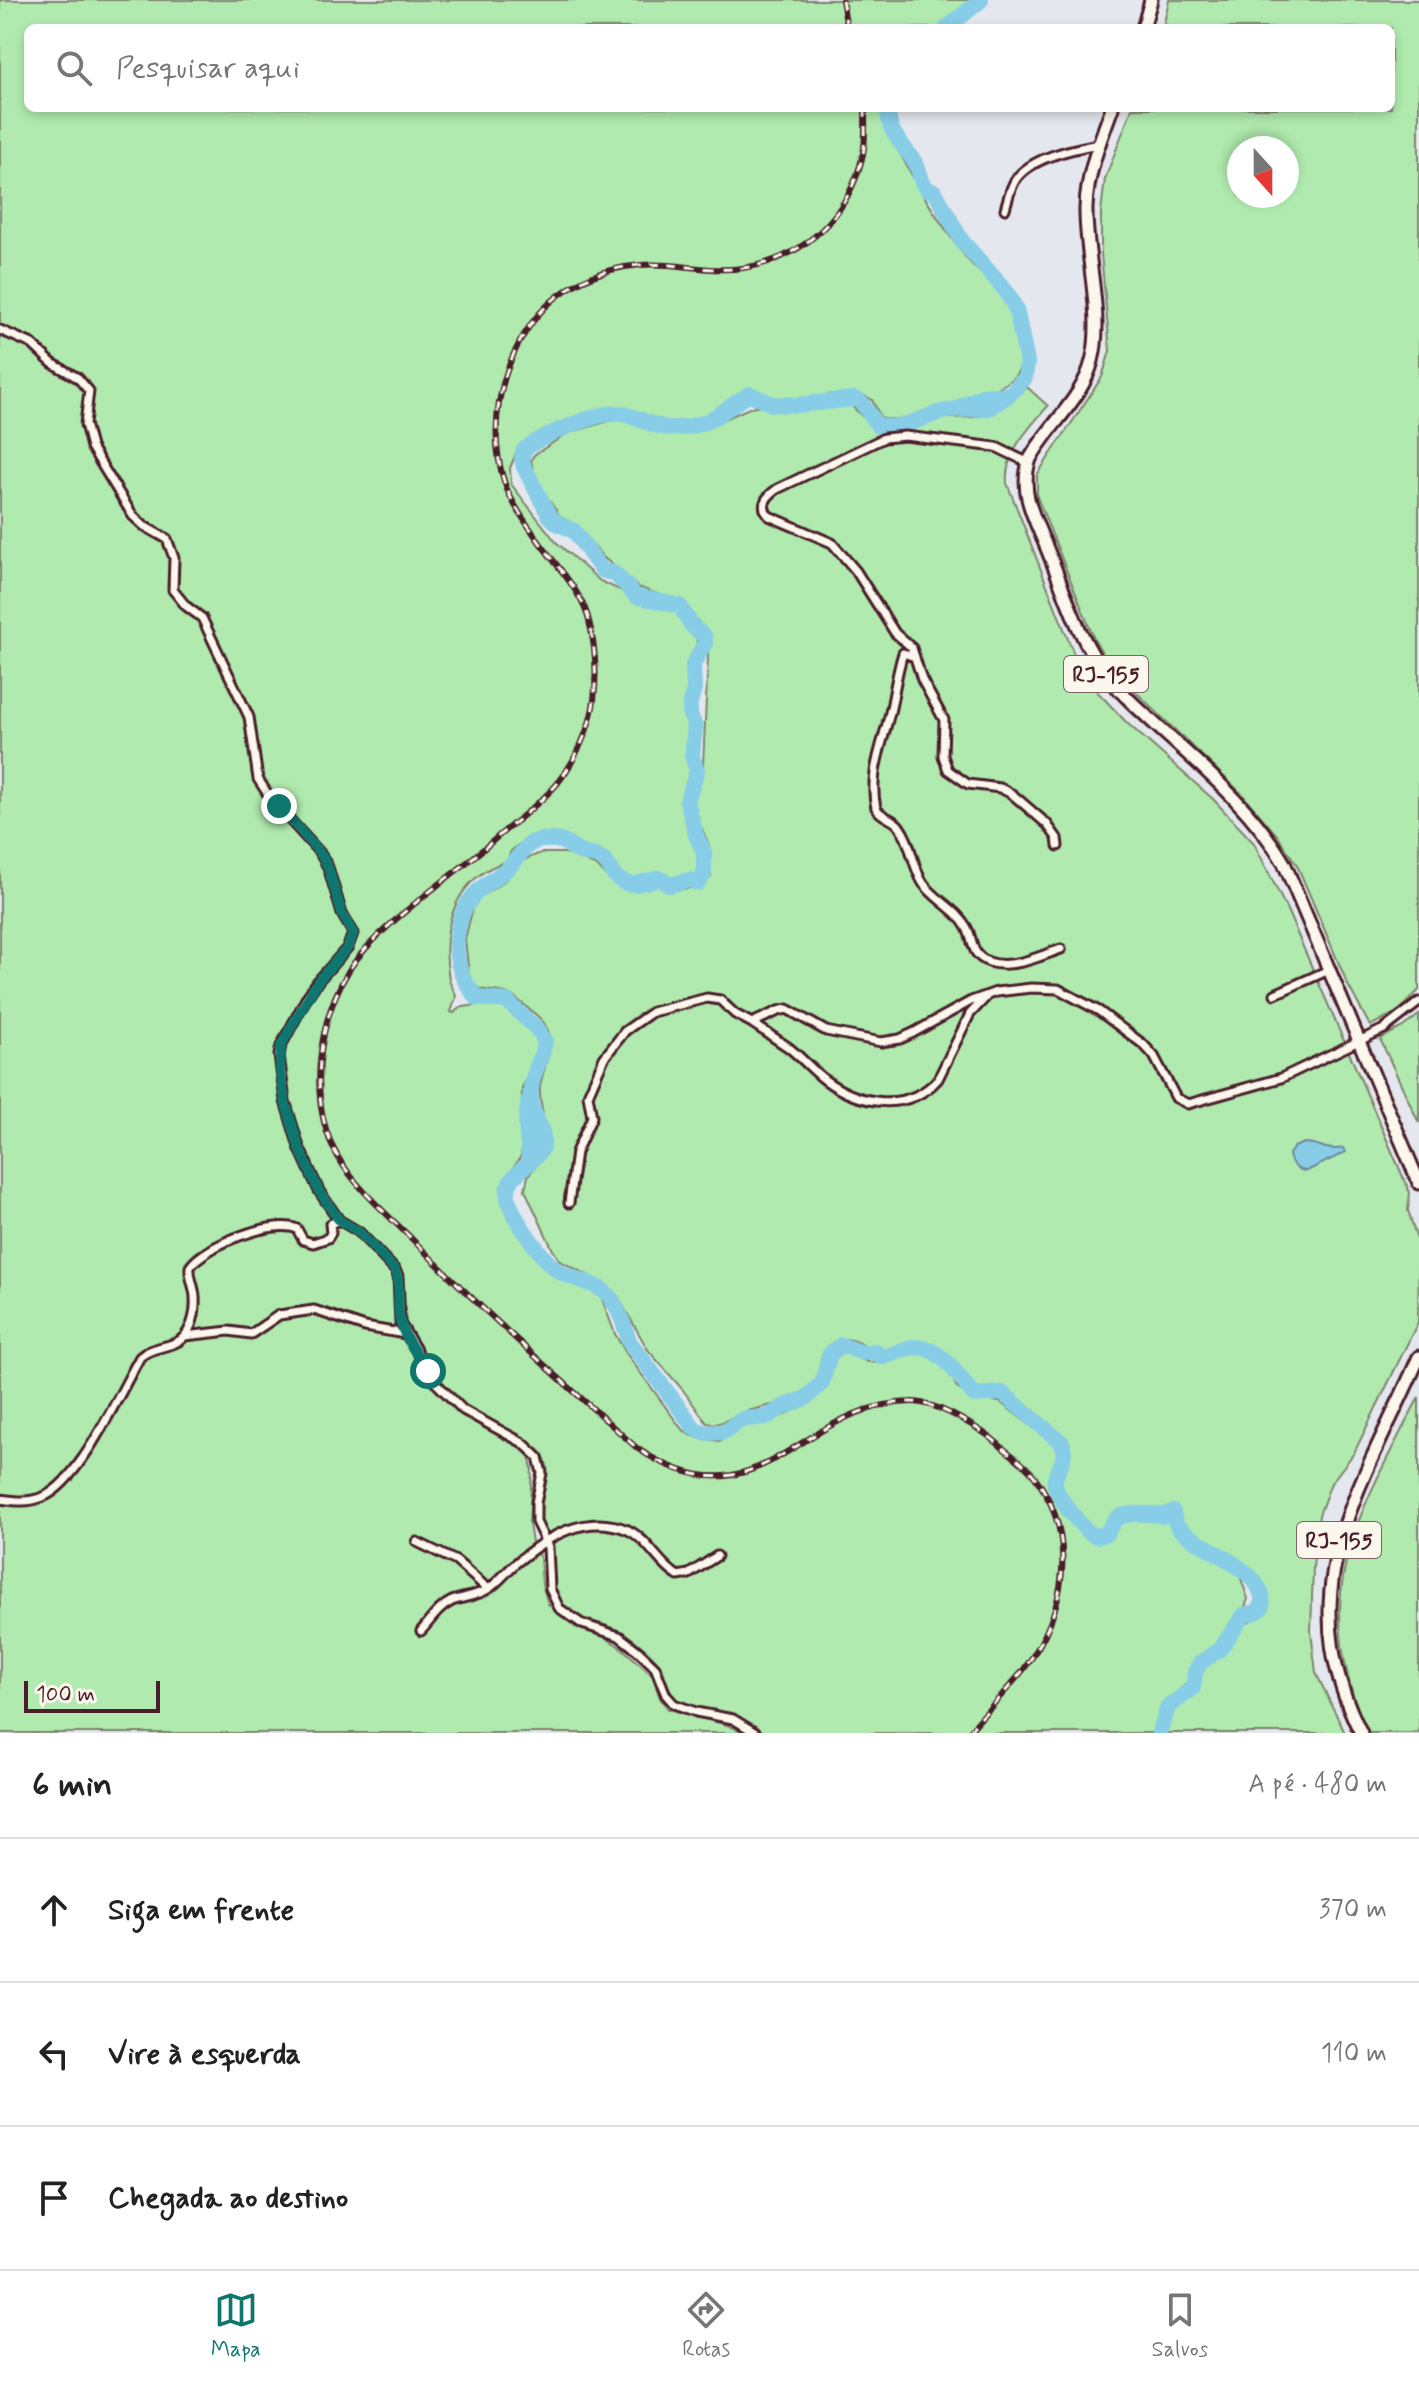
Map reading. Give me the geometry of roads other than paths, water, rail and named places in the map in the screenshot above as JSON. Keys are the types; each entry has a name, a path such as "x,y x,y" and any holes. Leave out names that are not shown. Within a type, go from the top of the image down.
{"main road":[{"path":"1144,24 1151,0"},
{"path":"1029,463 1036,448 1080,388 1093,359 1095,327 1086,208 1088,182 1110,112"},
{"name":"RJ-155","path":"1029,463 1024,483 1029,505 1096,661 1119,690 1259,824 1284,863 1359,1040 1415,1160 1419,1183"},
{"name":"RJ-155","path":"1361,1733 1346,1705 1334,1664 1329,1621 1332,1569 1337,1544 1355,1496 1419,1357"}],"street":[{"path":"1005,209 1019,175 1072,149 1098,144"},
{"path":"0,330 32,344 52,363 78,378 89,391 85,424 91,447 133,516 167,539 174,558 173,590 186,606 202,618 249,717 258,779 271,799 320,853 328,867 342,914 353,933 351,942 312,989 279,1055 285,1101 299,1147 319,1191 339,1220 359,1232 395,1270 398,1309 405,1334 436,1383 449,1398 482,1422 523,1443 538,1457 542,1473 536,1522 549,1554 550,1589 559,1608 582,1624 619,1636 637,1650 655,1667 666,1695 674,1704 733,1719 756,1733"},
{"path":"1029,463 996,447 905,436 884,438 868,443 768,496 764,503 769,516 832,543 870,591 895,633 912,648 922,680 944,720 943,756 948,770 968,784 1000,788 1012,794 1047,824 1057,838 1058,846"},
{"path":"915,657 903,653 895,672 891,709 876,759 876,808 886,819 899,826 922,882 966,927 970,943 981,958 996,963 1018,962 1061,949"},
{"path":"1275,994 1331,969"},
{"path":"752,1023 787,1009 826,1031 881,1042 900,1039 990,994 1031,988 1058,989 1099,1011 1144,1045 1154,1056 1176,1098 1188,1104 1281,1078 1384,1029 1419,1002"},
{"path":"569,1203 576,1152 592,1117 588,1095 604,1058 625,1031 652,1012 707,998 720,1000 735,1014 787,1047 833,1085 876,1102 895,1102 930,1088 944,1069 970,1014 990,994"},
{"path":"0,1499 22,1502 42,1498 61,1485 88,1452 140,1357 147,1351 174,1344 185,1336 190,1329 196,1299 190,1267 200,1253 239,1235 285,1226 297,1229 307,1243 313,1243 328,1238 330,1224 339,1220"},
{"path":"185,1336 229,1331 251,1334 279,1315 314,1310 365,1327 405,1334"},
{"path":"421,1631 444,1606 488,1589 545,1541 566,1529 590,1524 627,1530 639,1537 665,1567 678,1576 689,1574 717,1556"},
{"path":"417,1542 456,1561 488,1589"}],"water":[{"path":"1304,1143 1343,1148 1346,1152 1303,1171 1295,1166 1289,1154 1294,1147"}],"waterway":[{"path":"952,24 981,0"},
{"path":"889,112 890,126 915,162 923,185 935,192 962,241 1006,291 1016,309 1027,362 1025,378 1010,394 982,396 954,410 893,427 878,426 861,402 854,399 797,405 772,404 750,394 709,420 689,427 663,427 614,414 572,425 524,450 524,467 549,515 557,523 574,531 602,570 615,574 636,596 680,606 692,626 705,637 693,665 694,690 690,715 695,726 692,756 697,771 687,801 704,852 704,874 698,883 689,880 670,885 659,878 630,884 614,875 601,858 579,852 560,841 537,841 527,846 510,866 481,888 464,909 458,930 458,962 464,979 477,998 507,1001 538,1030 545,1041 531,1093 532,1107 541,1130 542,1148 510,1182 508,1197 515,1215 537,1249 554,1267 565,1275 594,1285 609,1296 629,1341 695,1429 707,1433 723,1432 743,1419 767,1417 806,1398 822,1383 830,1354 841,1345 864,1353 875,1351 882,1357 913,1347 923,1348 941,1357 974,1395 1002,1393 1062,1443 1064,1450 1055,1485 1072,1513 1089,1532 1097,1536 1107,1533 1115,1520 1123,1516 1162,1516 1173,1512 1179,1528 1231,1562 1255,1582 1261,1594 1262,1607 1244,1615 1220,1649 1200,1663 1193,1688 1168,1707 1159,1733"},
{"path":"961,410 990,408 1009,395"},
{"path":"529,1099 526,1121 529,1161"}],"railway":[{"path":"842,0 846,24"},
{"path":"865,112 864,149 857,176 836,214 805,244 786,255 743,268 641,265 594,275 553,300 541,311 520,342 499,401 497,443 500,464 515,505 573,586 588,617 595,669 594,700 589,722 570,766 550,792 397,919 349,970 329,1014 323,1038 319,1088 328,1136 345,1168 363,1190 496,1320 638,1449 681,1471 718,1476 750,1470 779,1457 839,1421 873,1408 912,1402 935,1407 973,1426 1028,1469 1049,1500 1058,1524 1062,1549 1058,1599 1050,1623 1024,1669 968,1733"}]}
